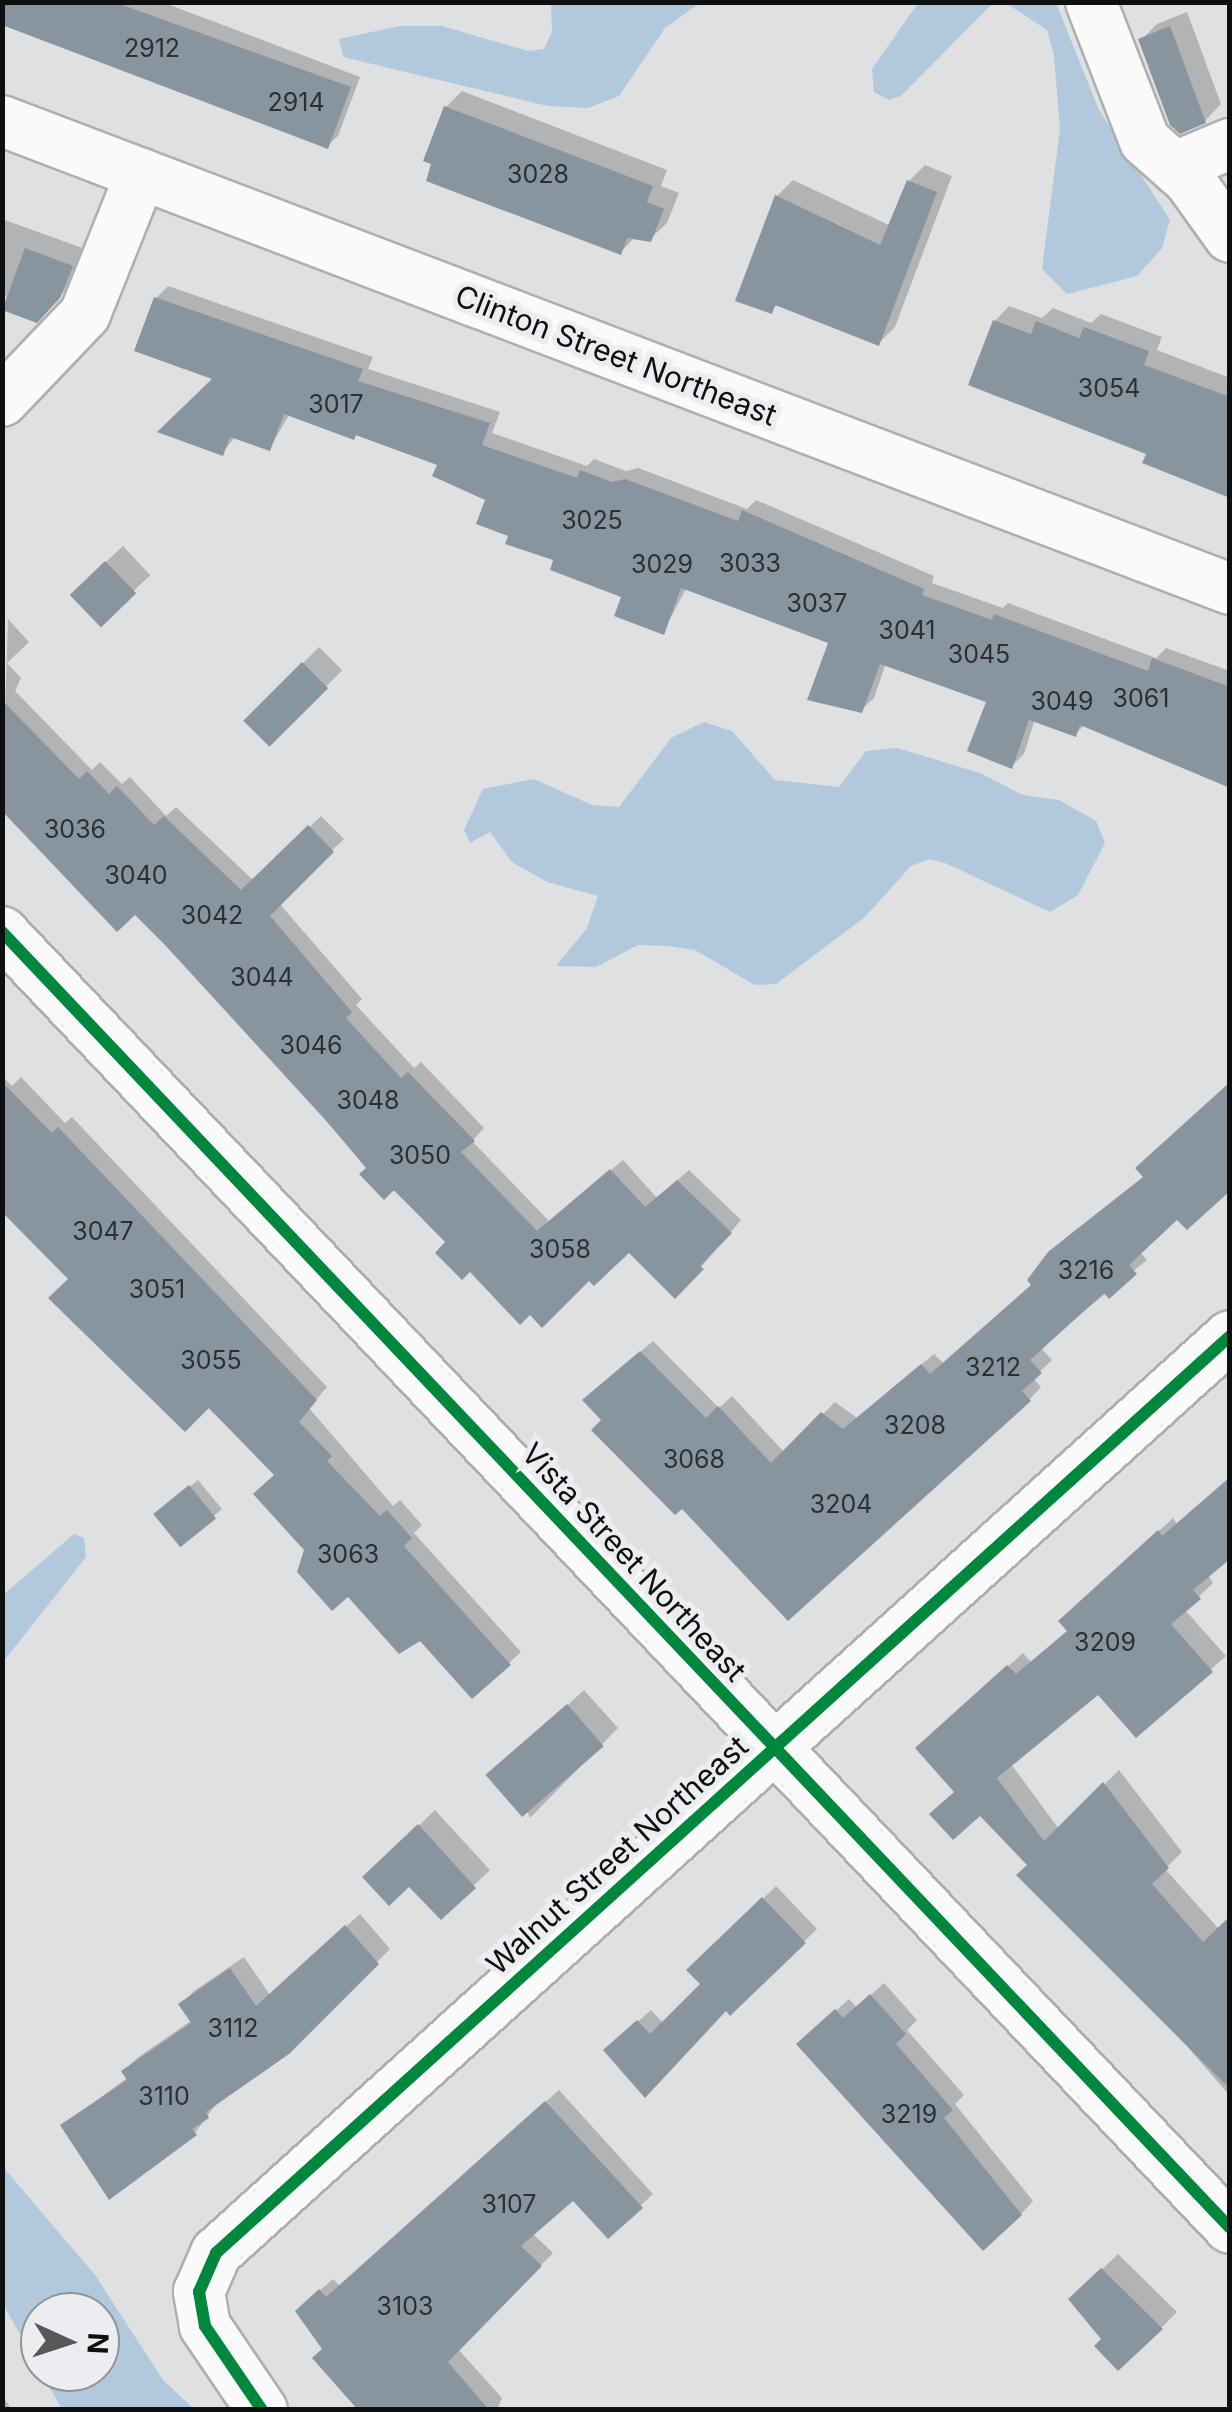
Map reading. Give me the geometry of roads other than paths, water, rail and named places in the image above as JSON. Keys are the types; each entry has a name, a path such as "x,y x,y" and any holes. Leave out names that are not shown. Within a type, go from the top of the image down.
{"street":[{"path":"1091,2 1145,140 1176,167 1230,237"},
{"name":"Clinton Street Northeast","path":"2,121 1230,589"},
{"path":"1176,167 1230,144"},
{"path":"2,401 85,314 141,174"},
{"name":"Vista Street Northeast","path":"2,932 1230,2228"},
{"name":"Walnut Street Northeast","path":"262,2410 205,2326 199,2292 216,2254 1230,1336"}],"railway":[{"path":"2,2402 7,2410"}]}
